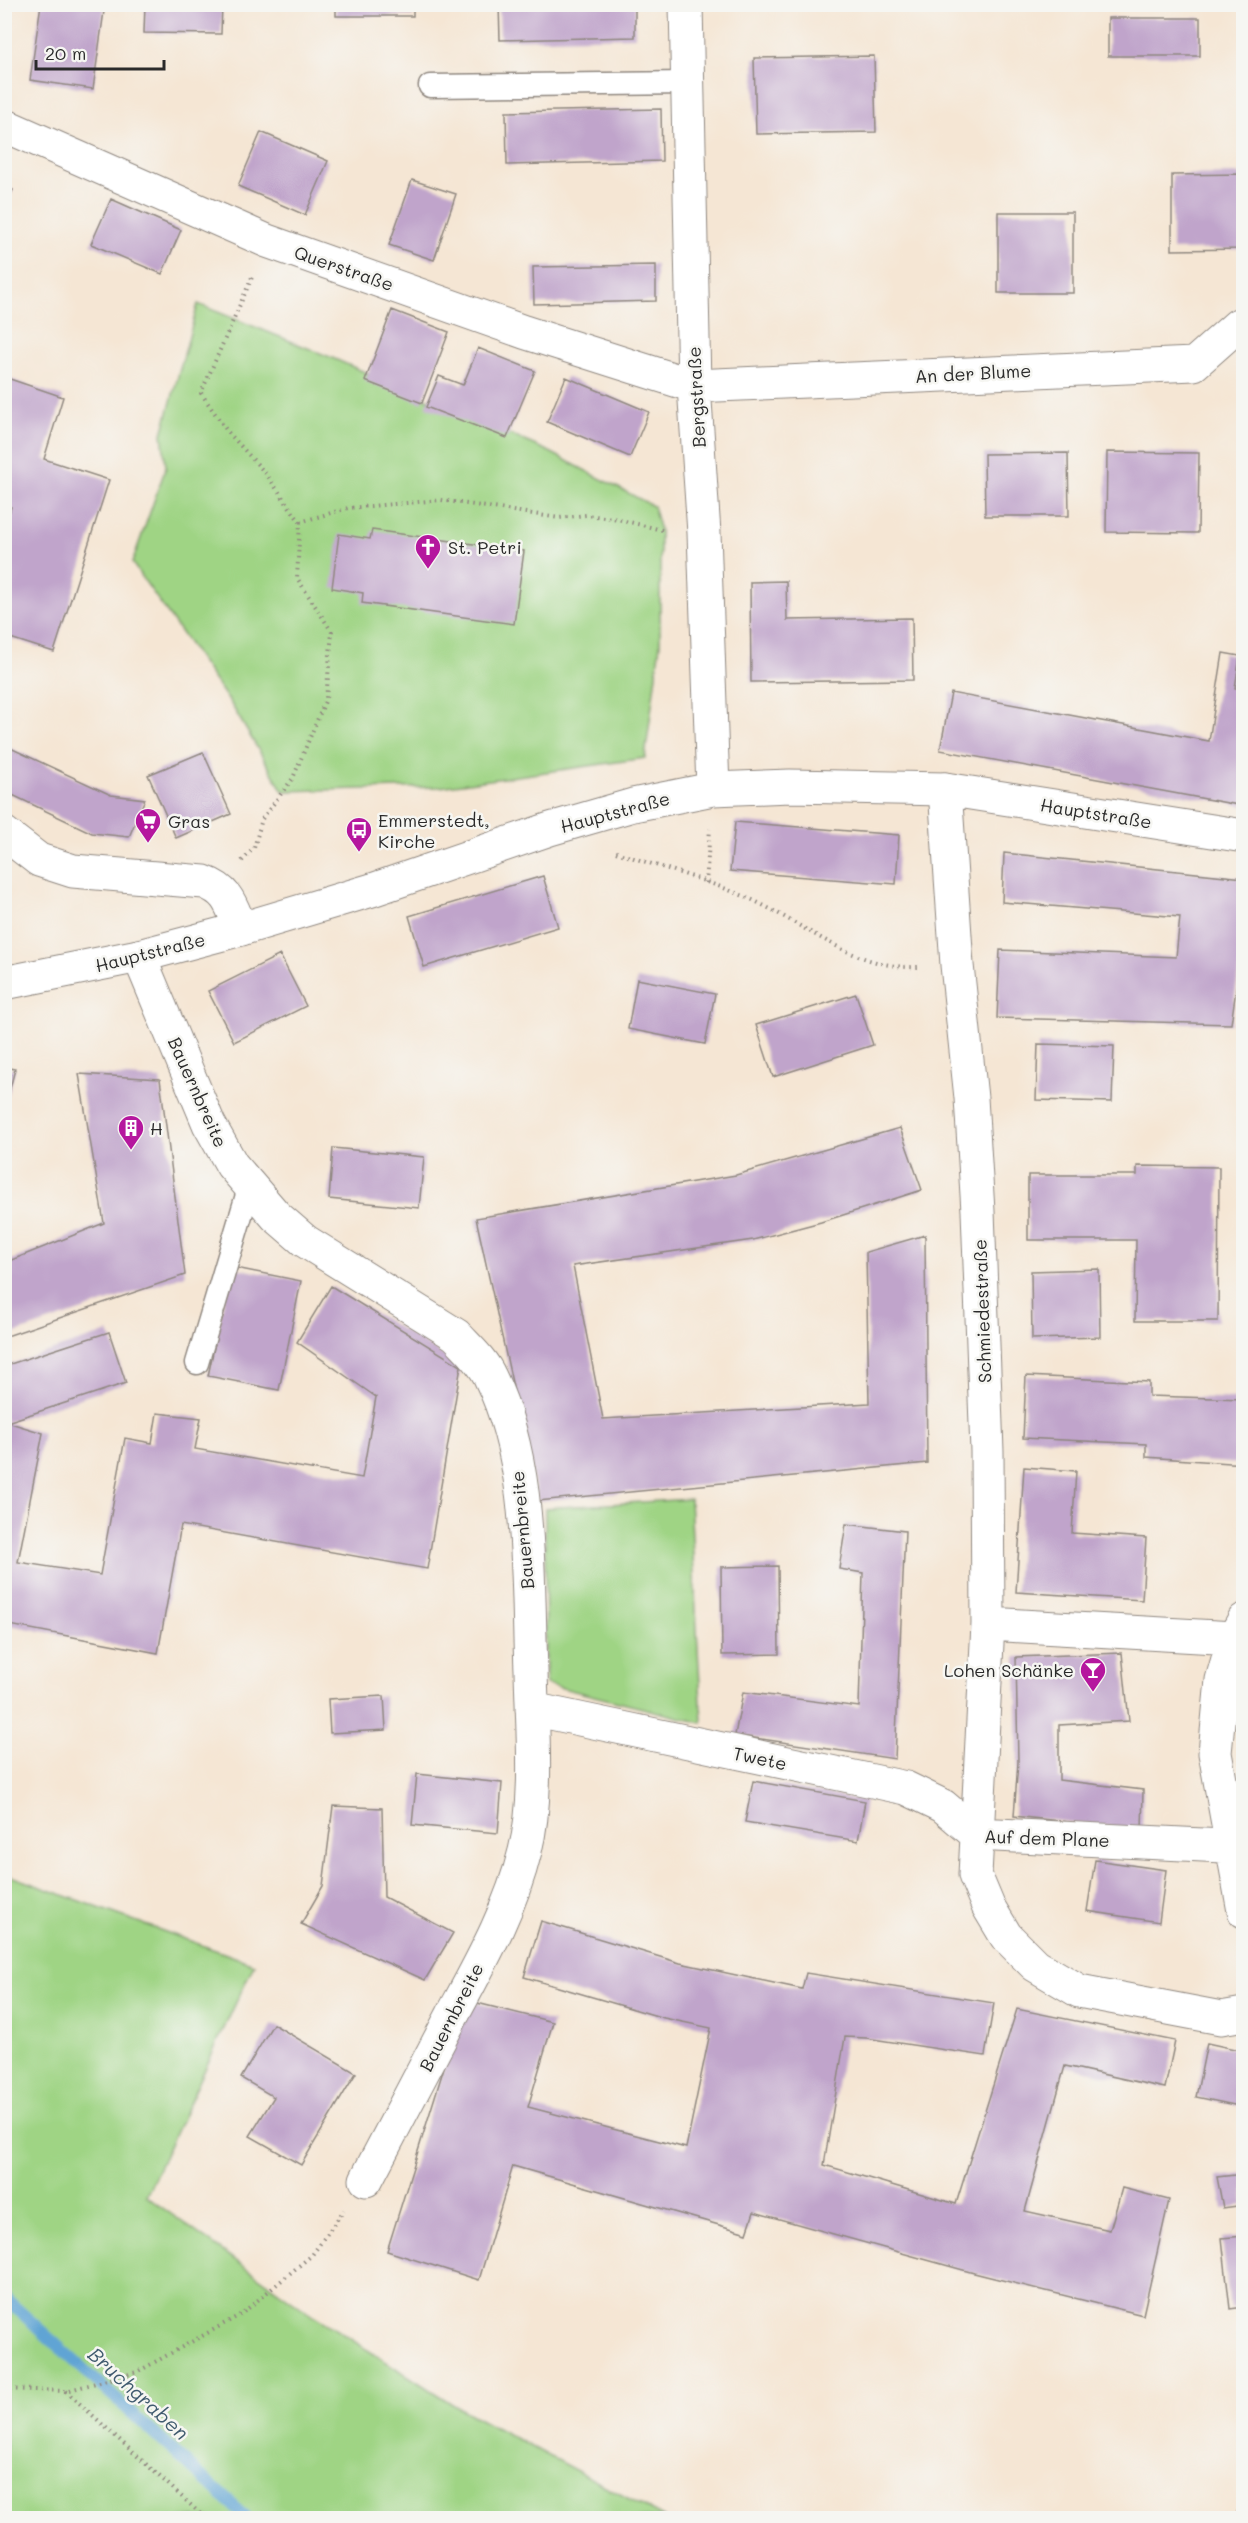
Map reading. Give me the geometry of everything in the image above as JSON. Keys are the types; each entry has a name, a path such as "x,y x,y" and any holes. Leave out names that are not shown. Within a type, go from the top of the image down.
{"street":[{"name":"Bergstraße","path":"686,4 694,386 704,533 713,789"},
{"name":"Querstraße","path":"4,125 267,241 524,332 694,386"},
{"name":"An der Blume","path":"694,386 1194,363 1238,325"},
{"name":"Hauptstraße","path":"4,982 139,956 372,890 550,829 633,805 713,789 790,786 945,789 1244,836"},
{"name":"Schmiedestraße","path":"945,789 957,965 971,1098 978,1211 987,1451 988,1624 976,1834"},
{"path":"4,833 39,860 73,871 204,882 218,887 227,895 241,928"},
{"name":"Bauernbreite","path":"139,956 209,1124 232,1165 276,1216 305,1241 456,1335 474,1353 490,1375 502,1405 523,1496 532,1709 531,1801 525,1850 507,1904 470,1983 366,2180"},
{"path":"988,1624 1239,1629 1222,1680 1215,1753 1238,1847 1244,1911"},
{"name":"Twete","path":"532,1709 906,1788 943,1806 976,1834"},
{"name":"Auf dem Plane","path":"1238,1847 976,1834 975,1875 988,1906 1006,1936 1035,1965 1079,1991 1221,2018 1244,2013"}],"lane":[{"path":"430,86 688,83"},
{"path":"197,1363 250,1185"}],"path":[{"path":"218,887 254,848 262,819 294,778 327,699 332,632 297,579 300,522 267,475 227,431 201,393 267,241"},
{"path":"300,522 348,508 441,500 559,518 586,515 613,518 660,531 704,533"},
{"path":"706,883 713,789"},
{"path":"606,848 746,897 862,958 903,968 957,965"},
{"path":"4,2389 66,2391 137,2372 240,2315 312,2255 366,2180"},
{"path":"66,2391 205,2518"}],"green space":[{"path":"198,304 330,357 550,452 653,506 660,531 660,644 645,758 440,787 283,791 231,704 132,563 166,467 162,434"},
{"path":"690,1499 702,1723 546,1684 545,1508"},
{"path":"5,1874 254,1964 146,2196 302,2308 457,2407 665,2518 5,2518"}],"building":[{"path":"41,4 105,4 93,89 30,80"},
{"path":"145,4 222,4 221,34 144,33"},
{"path":"336,4 413,4 413,16 336,16"},
{"path":"499,4 635,4 635,37 500,40"},
{"path":"1108,18 1200,18 1200,56 1108,56"},
{"path":"874,56 876,132 756,134 754,58"},
{"path":"661,109 662,161 507,165 506,112"},
{"path":"261,132 328,161 305,215 238,186"},
{"path":"1244,174 1244,249 1172,250 1172,175"},
{"path":"412,180 456,194 434,260 389,245"},
{"path":"4,185 13,190 4,207"},
{"path":"111,199 181,230 162,274 91,244"},
{"path":"998,212 1073,212 1073,293 998,293"},
{"path":"656,265 656,301 534,304 533,267"},
{"path":"392,310 449,332 422,403 365,381"},
{"path":"478,348 535,371 507,438 426,407 439,376 463,385"},
{"path":"4,377 63,397 44,459 109,480 54,652 4,636 4,530 11,507 4,505"},
{"path":"566,377 649,412 630,457 547,422"},
{"path":"1107,452 1199,453 1198,533 1106,532"},
{"path":"1068,453 1069,516 985,516 984,454"},
{"name":"St. Petri","path":"372,530 524,551 514,624 362,603 363,593 332,588 339,534 370,539"},
{"path":"786,581 787,620 912,618 913,680 751,682 750,582"},
{"path":"1223,653 1240,656 1235,688 1244,690 1244,739 1240,762 1244,762 1244,806 940,750 951,693 1209,741"},
{"path":"4,745 111,795 145,799 129,837 92,833 4,791"},
{"path":"203,752 231,814 176,838 148,775"},
{"path":"735,822 899,835 896,884 730,871"},
{"path":"1004,853 1244,878 1244,934 1231,1024 997,1018 1000,950 1176,957 1180,917 1002,902"},
{"path":"543,876 558,927 424,967 409,916"},
{"path":"280,955 306,1006 234,1042 208,991"},
{"path":"637,979 715,994 705,1044 628,1029"},
{"path":"856,994 873,1045 773,1077 756,1025"},
{"path":"1038,1044 1114,1046 1112,1102 1036,1100"},
{"path":"4,1067 15,1069 5,1108 4,1108"},
{"name":"H","path":"79,1074 160,1079 185,1275 4,1337 4,1263 104,1223"},
{"path":"900,1128 922,1190 821,1222 753,1240 573,1266 603,1419 869,1403 866,1252 925,1235 927,1463 538,1501 476,1218 736,1175"},
{"path":"333,1148 424,1157 419,1208 329,1199"},
{"path":"1137,1166 1219,1167 1218,1321 1135,1321 1136,1240 1028,1240 1028,1175 1137,1175"},
{"path":"231,1267 301,1281 279,1390 208,1376"},
{"path":"1099,1269 1100,1337 1032,1339 1031,1271"},
{"path":"331,1286 461,1366 427,1569 181,1525 158,1653 4,1624 4,1422 43,1433 18,1562 100,1575 125,1438 152,1443 157,1413 201,1418 195,1449 362,1478 376,1397 297,1342"},
{"path":"109,1332 126,1383 7,1422 4,1415 4,1366"},
{"path":"1026,1376 1149,1382 1149,1396 1244,1399 1244,1464 1146,1457 1146,1444 1023,1438"},
{"path":"1024,1467 1076,1471 1072,1533 1146,1538 1142,1600 1016,1592"},
{"path":"846,1524 905,1531 895,1759 735,1735 743,1692 859,1707 863,1573 839,1569"},
{"path":"778,1566 779,1654 722,1655 721,1567"},
{"path":"1122,1653 1129,1721 1059,1725 1059,1780 1143,1790 1142,1830 1014,1816 1018,1762 1016,1657"},
{"path":"384,1696 386,1730 330,1733 328,1699"},
{"path":"417,1774 502,1783 498,1833 412,1825"},
{"path":"753,1781 865,1801 858,1841 745,1822"},
{"path":"333,1806 382,1808 384,1897 453,1933 425,1980 301,1924 323,1886"},
{"path":"1095,1860 1166,1870 1159,1922 1087,1911"},
{"path":"541,1921 680,1963 802,1989 806,1973 994,2003 985,2056 866,2038 845,2037 824,2165 956,2204 1017,2009 1175,2041 1165,2088 1065,2066 1025,2211 1110,2230 1122,2188 1169,2200 1143,2315 974,2273 754,2212 747,2233 513,2166 479,2280 387,2251 465,2000 553,2022 528,2107 686,2148 711,2028 664,2018 524,1977"},
{"path":"273,2024 356,2073 301,2165 250,2136 274,2097 241,2078"},
{"path":"1207,2043 1244,2051 1244,2107 1196,2097"},
{"path":"1244,2174 1244,2205 1223,2208 1217,2177"},
{"path":"1244,2236 1244,2307 1230,2309 1222,2238"},
{"path":"1239,2508 1244,2510 1244,2518 1234,2518"}],"waterway":[{"name":"Bruchgraben","path":"4,2297 247,2518"}],"place":[{"name":"St. Petri","path":"428,570"},
{"name":"Gras","path":"148,844"},
{"name":"Emmerstedt, Kirche","path":"359,853"},
{"name":"H","path":"131,1151"},
{"name":"Lohen Schänke","path":"1093,1693"}]}
